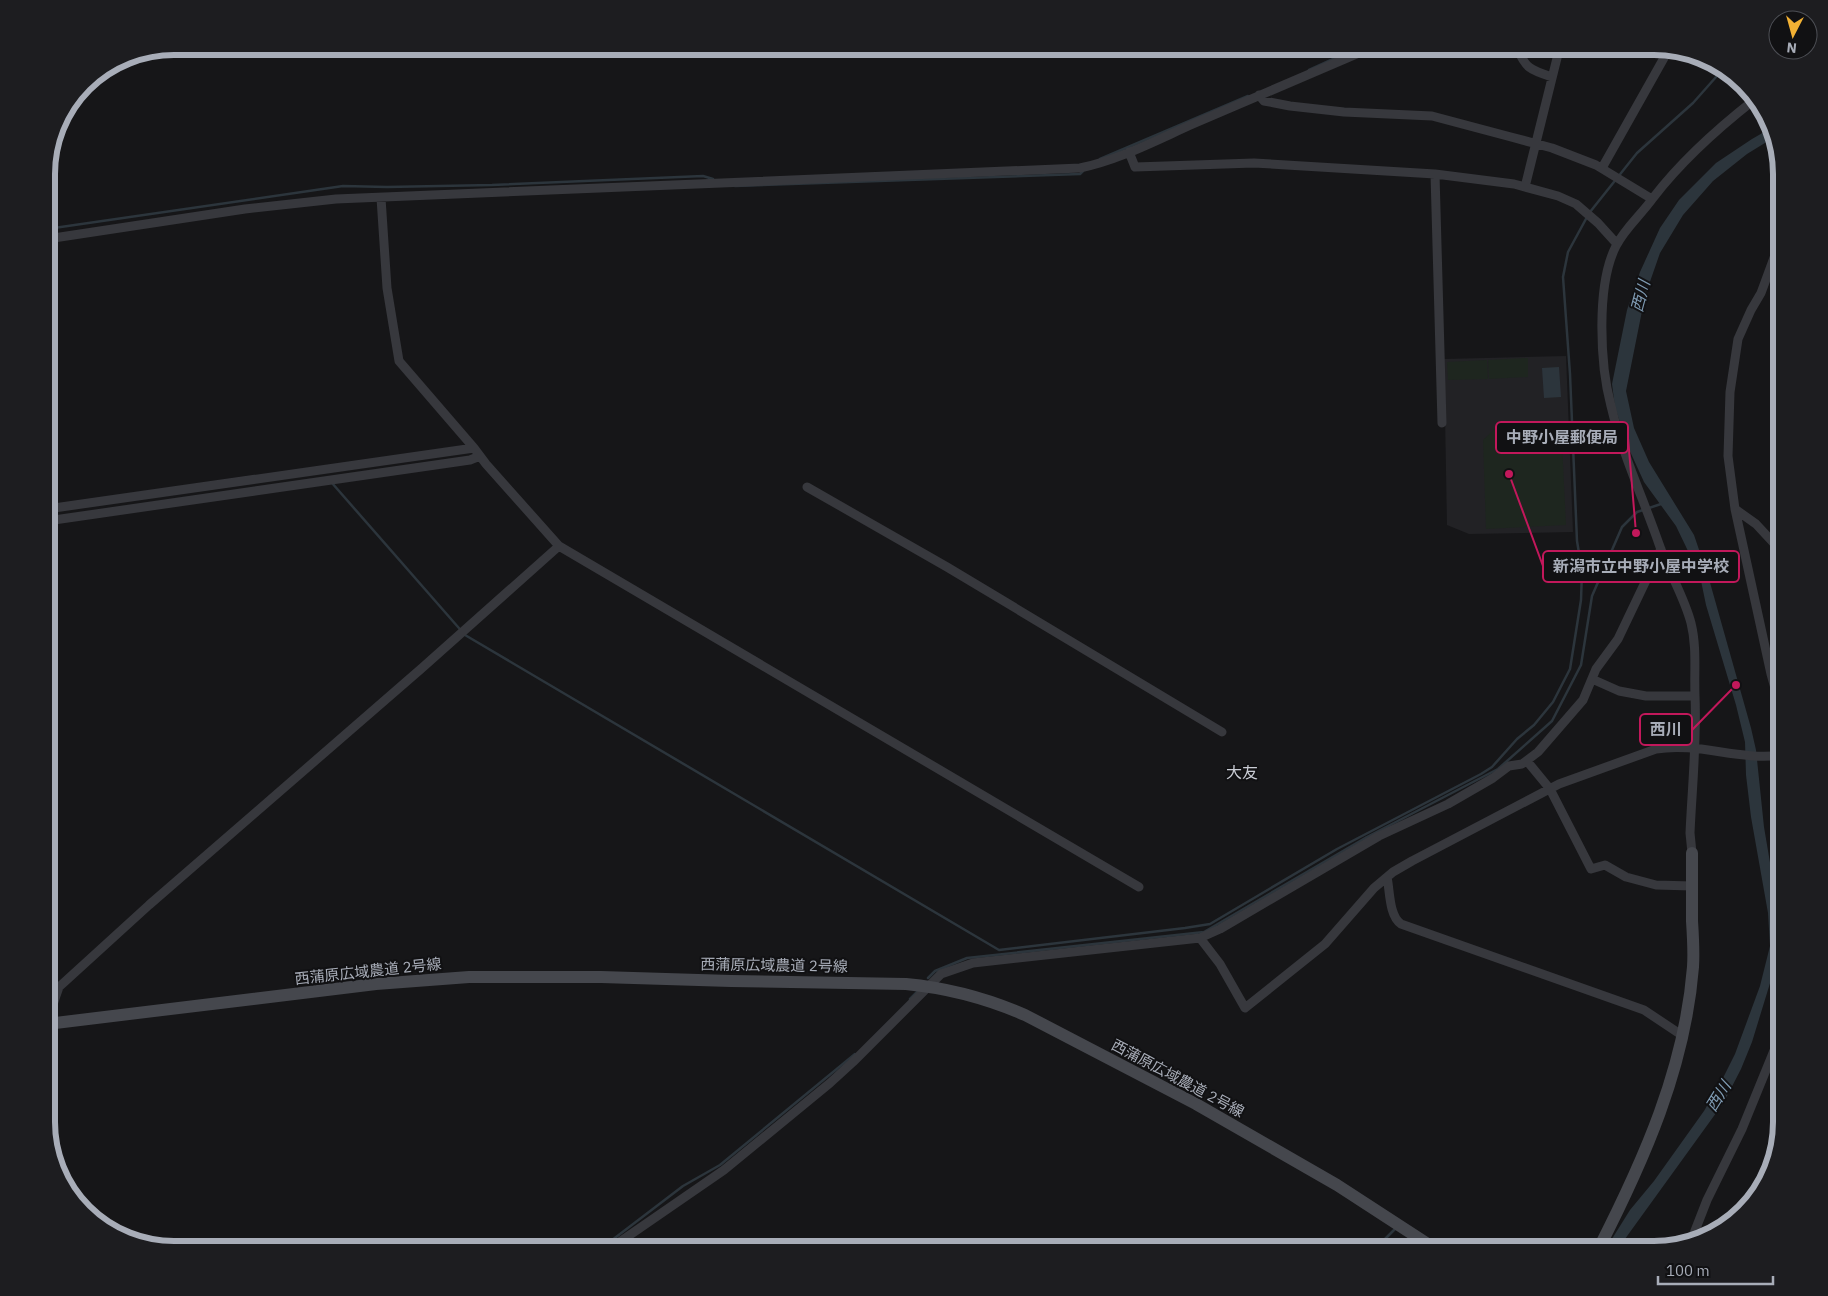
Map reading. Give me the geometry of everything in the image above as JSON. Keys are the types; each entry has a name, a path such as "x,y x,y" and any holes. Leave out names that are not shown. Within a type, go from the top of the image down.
{"street":[{"path":"55,238 245,209 336,199 1080,168 1091,166 1129,152 1354,55"},
{"path":"1520,55 1522,60 1533,71 1552,77"},
{"path":"1525,187 1558,55"},
{"path":"1602,168 1665,55"},
{"path":"1259,95 1264,101 1290,106 1344,112 1432,116 1536,144 1596,165 1652,199"},
{"path":"1602,1241 1634,1175 1661,1109 1675,1069 1690,1002 1693,964 1692,853 1690,833 1696,657 1691,622 1661,549 1622,443 1607,388 1603,354 1603,311 1606,274 1617,244 1635,218 1697,147 1750,103"},
{"path":"1129,152 1135,167 1254,163 1435,174 1514,184 1558,196 1576,204 1598,223 1617,244"},
{"path":"1435,174 1442,423"},
{"path":"381,198 387,288 399,361 486,464 559,546 1140,886"},
{"path":"1773,261 1761,294 1751,310 1738,339 1735,352 1730,392 1728,456 1735,510 1773,680"},
{"path":"55,508 474,448"},
{"path":"55,520 470,460 480,456"},
{"path":"807,487 947,567 1222,732"},
{"path":"1735,510 1756,524 1773,542"},
{"path":"55,998 59,987 149,906 559,546"},
{"path":"621,1241 724,1170 830,1083 941,974 973,962 1200,938 1220,930 1380,836 1448,804 1493,778 1509,766 1522,764 1527,761 1538,752 1583,700 1596,669 1618,639 1661,549"},
{"path":"1592,679 1619,691 1646,696 1695,696"},
{"path":"1200,938 1220,964 1245,1008 1325,944 1374,888 1387,877 1412,861 1550,789 1571,779 1656,749 1668,747 1738,756 1773,755"},
{"path":"1527,761 1550,789 1591,870 1605,865 1626,877 1656,885 1692,886"},
{"path":"1387,877 1394,915 1401,924 1644,1010 1683,1036"},
{"name":"西蒲原広域農道 2号線","path":"55,1022 376,984 469,978 601,977 928,986 962,992 996,1002 1025,1015 1196,1104 1337,1185 1423,1241"},
{"path":"1693,1235 1707,1200 1742,1129 1773,1053"}],"shaded area":[{"path":"1566,356 1573,532 1469,534 1447,525 1444,359"},
{"path":"1528,358 1528,377 1489,379 1488,360"},
{"path":"1487,360 1488,379 1448,380 1447,362"},
{"path":"1561,423 1566,525 1486,529 1483,440 1499,425"}],"water":[{"path":"1765,131 1768,141 1747,154 1713,181 1683,215 1660,253 1645,296 1626,391 1634,428 1649,462 1694,535 1709,579 1751,728 1756,750 1764,827 1773,880 1773,970 1752,1042 1724,1102 1624,1241 1611,1241 1630,1210 1654,1181 1704,1111 1723,1078 1735,1054 1760,986 1770,946 1768,913 1751,817 1746,775 1745,742 1706,605 1700,576 1676,526 1644,482 1628,447 1615,407 1612,384 1627,310 1640,272 1660,228 1679,200 1716,163"},
{"path":"1559,367 1561,397 1544,398 1542,368"}],"waterway":[{"path":"1309,70 1342,55"},
{"path":"1590,212 1637,153 1693,103 1719,74"},
{"path":"1100,159 1248,96"},
{"path":"735,186 1080,174 1083,171"},
{"path":"55,228 343,186 492,185 703,176 713,179"},
{"path":"332,483 465,635 999,950 1210,924 1337,849 1492,767 1517,739 1534,725 1553,702 1570,669 1581,600 1582,571 1577,541 1570,374 1563,277 1568,252 1587,217"},
{"path":"928,978 935,971 967,958 1204,932 1367,837 1498,769 1552,721 1581,665 1592,596 1622,527 1637,512 1661,504"},
{"path":"910,999 919,990"},
{"path":"611,1241 683,1186 720,1165 855,1054"},
{"path":"1383,1241 1395,1229"}],"place":[{"name":"新潟市立中野小屋中学校","path":"1509,474"},
{"name":"中野小屋郵便局","path":"1636,533"},
{"name":"西川","path":"1736,685"}],"district":[{"name":"大友","path":"1242,772"}]}
